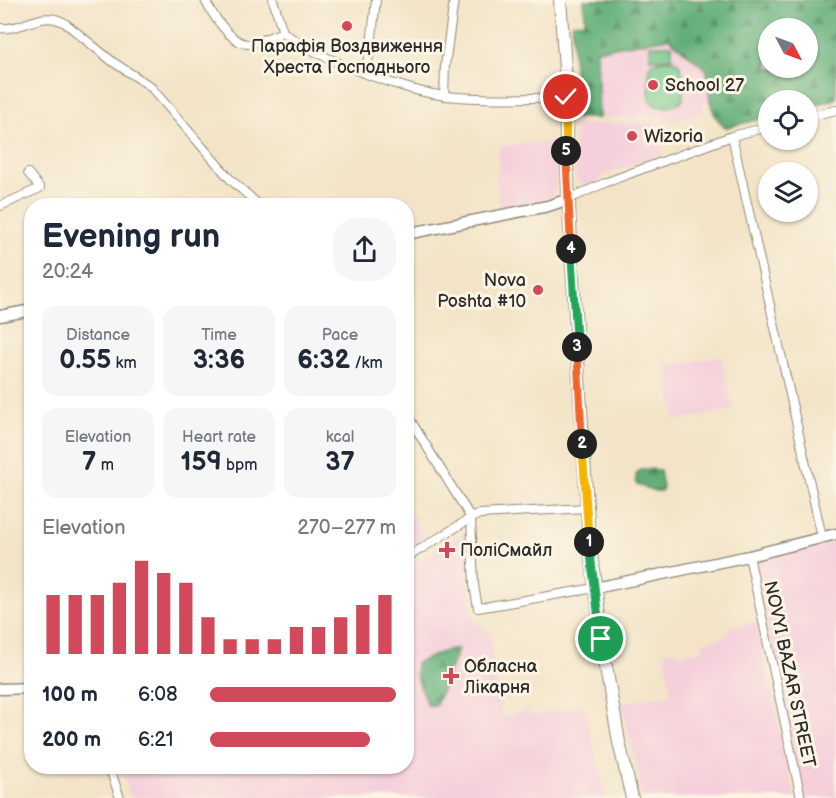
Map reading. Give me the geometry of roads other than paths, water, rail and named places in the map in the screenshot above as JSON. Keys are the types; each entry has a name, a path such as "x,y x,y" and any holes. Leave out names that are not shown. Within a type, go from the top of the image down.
{"main road":[{"path":"560,0 566,97 566,149 589,540 601,639 632,798"}],"street":[{"path":"205,0 216,20 238,41 249,44 284,32"},
{"path":"273,0 284,32 320,54 363,73 422,93 483,99 566,97"},
{"path":"363,73 370,54 376,0"},
{"path":"444,96 445,66 454,0"},
{"path":"0,28 50,18 65,23 113,62 150,86 230,178 251,198"},
{"path":"818,114 836,110"},
{"path":"414,232 548,206 732,136 758,130"},
{"path":"732,136 822,537"},
{"path":"0,207 40,188 28,173"},
{"path":"0,316 24,312"},
{"path":"414,426 471,518 474,585 478,608 595,588 749,556 836,534"},
{"path":"414,553 480,514 587,508"},
{"name":"NOVYI BAZAR STREET","path":"749,556 801,798"},
{"path":"0,689 24,688"},
{"path":"112,774 120,798"}],"place":[{"name":"Парафія Воздвиження Хреста Господнього","path":"347,26"},
{"name":"School 27","path":"653,85"},
{"name":"Wizoria","path":"632,136"},
{"name":"Nova Poshta #10","path":"538,290"},
{"name":"ПоліСмайл","path":"447,550"},
{"name":"Обласна Лікарня","path":"451,676"}]}
